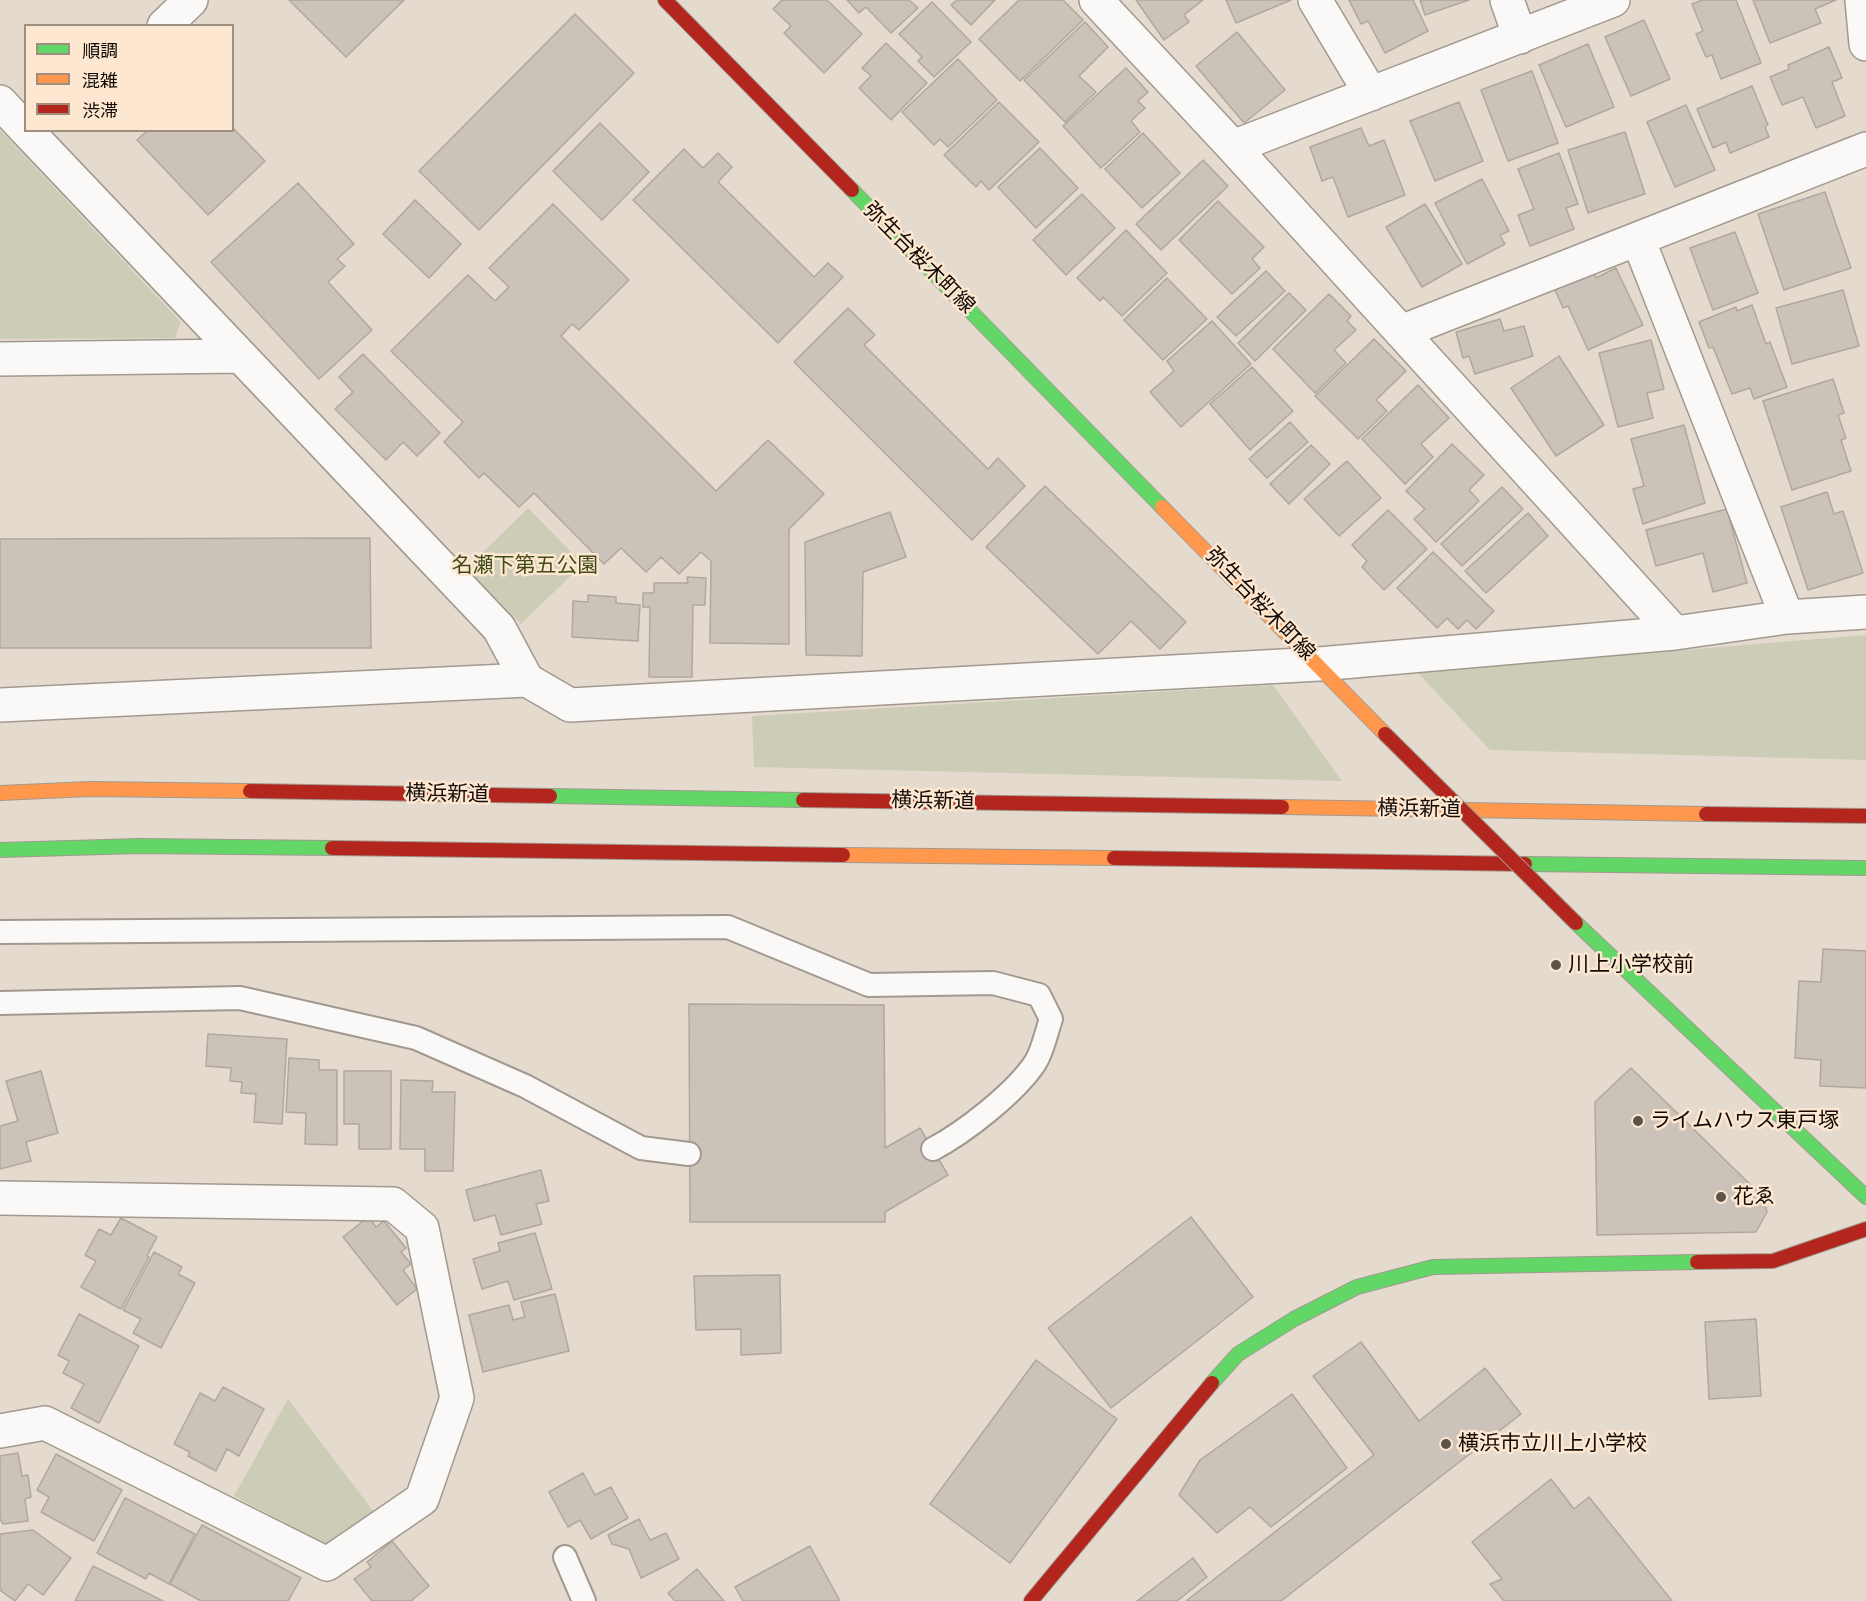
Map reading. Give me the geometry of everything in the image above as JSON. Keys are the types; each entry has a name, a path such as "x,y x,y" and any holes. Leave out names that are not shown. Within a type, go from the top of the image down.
{"main road":[{"name":"弥生台桜木町線","path":"665,0 1319,664 1385,734 1576,923 1866,1197"},
{"name":"横浜新道","path":"0,793 90,789 1866,816"},
{"path":"0,850 139,846 1866,868"},
{"path":"1031,1601 1180,1419 1238,1354 1294,1319 1357,1287 1433,1267 1773,1261 1866,1229"}],"street":[{"path":"166,24 191,0"},
{"path":"1096,0 1233,147 1675,633"},
{"path":"1315,0 1371,94"},
{"path":"1507,0 1520,37"},
{"path":"1233,147 1613,0"},
{"path":"1862,0 1866,44"},
{"path":"0,102 24,123"},
{"path":"35,133 238,356 499,628 527,680 570,705 1319,664 1675,633 1787,617 1866,612"},
{"path":"1401,332 1866,149"},
{"path":"1638,239 1787,617"},
{"path":"0,359 238,356"},
{"path":"0,705 527,680"},
{"path":"0,1198 393,1204 422,1228 457,1398 422,1499 327,1564 45,1423 0,1431"}],"lane":[{"path":"0,932 728,927 869,985 993,983 1039,995 1050,1020 1037,1061 994,1106 951,1139 933,1149"},
{"path":"0,1003 240,998 416,1038 525,1086 641,1148 689,1154"},
{"path":"566,1557 584,1601"}],"green space":[{"path":"0,130 181,322 175,338 0,339"},
{"name":"名瀬下第五公園","path":"528,508 583,564 521,624 466,569"},
{"path":"1866,635 1866,760 1490,750 1417,672"},
{"path":"1273,685 1342,781 754,767 752,716"},
{"path":"288,1399 374,1512 327,1545 234,1496"}],"building":[{"path":"289,0 404,0 346,57"},
{"path":"782,0 827,0 862,34 824,73 784,33 791,26 773,9"},
{"path":"847,0 909,0 918,8 891,33 866,7 859,13"},
{"path":"957,0 995,0 971,25 951,5"},
{"path":"1019,0 1063,0 1083,20 1020,81 979,39"},
{"path":"1136,0 1203,0 1184,15 1189,22 1164,40"},
{"path":"1226,0 1291,0 1236,23"},
{"path":"1349,0 1413,0 1428,31 1385,53 1368,21 1361,24"},
{"path":"1420,0 1469,0 1425,15"},
{"path":"1702,0 1736,0 1761,63 1721,79 1712,55 1706,57 1696,34 1703,31 1692,4"},
{"path":"1753,0 1836,0 1815,9 1821,23 1770,43"},
{"path":"932,2 971,42 934,77 918,61 922,57 899,34"},
{"path":"575,14 634,73 479,230 419,171"},
{"path":"1644,20 1670,79 1631,96 1605,37"},
{"path":"1085,22 1108,47 1079,76 1096,92 1065,122 1024,80"},
{"path":"1237,32 1285,90 1244,123 1196,66"},
{"path":"886,43 927,83 891,120 859,88 871,76 862,68"},
{"path":"1588,44 1614,107 1566,127 1539,65"},
{"path":"1829,47 1842,78 1832,82 1845,116 1816,128 1803,97 1782,105 1770,77 1789,69 1788,65"},
{"path":"958,59 997,100 948,147 940,139 934,145 902,112"},
{"path":"1126,68 1148,92 1138,101 1145,108 1131,121 1140,132 1101,168 1063,126"},
{"path":"1532,71 1558,143 1508,161 1481,90"},
{"path":"1752,86 1768,125 1765,127 1769,137 1730,153 1726,142 1713,148 1697,109"},
{"path":"999,102 1039,142 989,190 981,181 976,187 944,155"},
{"path":"1459,102 1483,161 1435,181 1410,121"},
{"path":"1686,105 1715,170 1675,187 1647,122"},
{"path":"600,123 649,172 602,220 553,171"},
{"path":"1361,128 1369,146 1384,140 1405,195 1348,217 1333,177 1322,181 1310,147"},
{"path":"234,129 265,161 208,215 137,140 146,132 234,132"},
{"path":"1625,132 1645,194 1588,213 1568,150"},
{"path":"1143,133 1180,173 1142,208 1105,169"},
{"path":"1040,148 1078,188 1036,228 998,187"},
{"path":"684,149 703,168 718,153 732,167 718,182 814,277 828,263 843,277 778,343 633,200"},
{"path":"1559,153 1578,204 1566,208 1574,229 1530,246 1518,215 1534,209 1518,169"},
{"path":"1203,160 1228,186 1161,250 1136,224"},
{"path":"1482,179 1509,231 1500,235 1505,244 1467,264 1435,203"},
{"path":"298,183 354,244 337,259 345,266 328,282 372,330 319,379 211,262"},
{"path":"1825,192 1851,268 1784,290 1758,214"},
{"path":"1082,194 1115,228 1066,275 1033,240"},
{"path":"415,200 461,244 429,278 383,234"},
{"path":"1218,201 1264,247 1252,259 1260,268 1232,294 1179,240"},
{"path":"553,204 629,280 579,330 572,324 561,336 716,491 768,440 824,494 789,529 789,644 710,643 711,561 701,552 679,574 661,557 646,572 621,548 604,564 534,493 519,507 484,473 479,478 444,442 463,422 391,351 468,275 495,301 509,287 489,268"},
{"path":"1425,204 1462,264 1422,287 1386,227"},
{"path":"1126,230 1167,273 1122,316 1103,297 1100,301 1077,278"},
{"path":"1735,232 1758,293 1713,310 1690,248"},
{"path":"1616,268 1643,325 1588,350 1568,306 1563,308 1554,288 1593,271 1596,278"},
{"path":"1266,271 1285,291 1236,336 1217,317"},
{"path":"1167,278 1207,319 1163,360 1124,320"},
{"path":"1843,290 1859,346 1792,364 1776,308"},
{"path":"1289,293 1306,310 1255,361 1238,343"},
{"path":"1329,294 1351,316 1347,321 1356,330 1334,350 1346,363 1315,393 1273,349"},
{"path":"1752,305 1766,344 1770,342 1787,387 1754,399 1750,388 1732,394 1713,347 1709,348 1699,322 1736,307 1737,311"},
{"path":"848,308 875,335 864,345 988,469 998,458 1025,486 972,540 794,362"},
{"path":"1500,319 1504,331 1524,326 1533,356 1475,374 1469,356 1463,358 1456,332"},
{"path":"1212,321 1251,364 1181,427 1150,392 1174,371 1167,361"},
{"path":"1374,339 1406,371 1376,400 1387,411 1358,439 1315,396"},
{"path":"1651,340 1664,389 1647,393 1653,418 1618,427 1599,353"},
{"path":"363,354 440,433 417,456 403,442 386,460 335,409 353,392 339,377"},
{"path":"1559,356 1604,425 1556,456 1511,388"},
{"path":"1252,367 1293,411 1250,450 1210,404"},
{"path":"1833,379 1844,413 1838,415 1846,438 1841,440 1851,471 1792,490 1763,401"},
{"path":"1418,385 1449,418 1421,444 1433,457 1405,484 1362,439"},
{"path":"1290,422 1308,442 1267,478 1249,459"},
{"path":"1684,425 1705,503 1643,524 1633,489 1644,486 1631,439"},
{"path":"1452,444 1484,475 1469,490 1479,501 1436,542 1414,519 1425,509 1406,491"},
{"path":"1311,445 1330,464 1289,504 1270,484"},
{"path":"1347,461 1381,498 1339,536 1304,499"},
{"path":"1045,486 1186,622 1160,649 1131,621 1098,654 986,547"},
{"path":"1502,487 1523,509 1462,566 1441,544"},
{"path":"1827,492 1834,514 1843,511 1863,573 1808,590 1781,507"},
{"path":"1727,509 1747,583 1713,592 1703,553 1656,566 1646,530"},
{"path":"1388,510 1427,549 1384,590 1362,567 1367,561 1352,545"},
{"path":"890,512 906,557 863,572 862,656 806,655 805,542"},
{"path":"1528,513 1548,536 1486,593 1465,571"},
{"path":"370,538 371,648 0,648 0,539"},
{"path":"1433,552 1494,611 1476,629 1467,620 1458,629 1447,618 1437,628 1397,588"},
{"path":"687,577 706,578 705,605 693,605 692,677 649,677 650,607 643,607 643,593 654,593 654,583 688,583"},
{"path":"588,595 616,597 616,603 640,605 638,641 572,637 573,601 588,602"},
{"path":"1823,949 1866,951 1866,1088 1820,1086 1821,1060 1795,1058 1799,981 1821,982"},
{"path":"689,1004 884,1005 885,1148 920,1128 948,1175 885,1212 885,1222 690,1222"},
{"path":"208,1034 287,1039 282,1124 254,1122 256,1094 241,1093 242,1082 230,1081 231,1068 206,1066"},
{"path":"289,1058 319,1060 319,1070 337,1070 337,1145 305,1144 306,1113 286,1112"},
{"path":"1631,1068 1763,1197 1767,1212 1756,1232 1597,1235 1595,1102"},
{"path":"41,1071 58,1133 26,1142 31,1161 0,1169 0,1126 18,1121 6,1081"},
{"path":"344,1071 391,1071 391,1149 359,1149 359,1124 344,1124"},
{"path":"401,1080 433,1081 432,1092 455,1092 453,1171 425,1171 425,1149 400,1149"},
{"path":"541,1170 549,1201 536,1204 542,1224 501,1235 495,1215 474,1221 466,1190"},
{"path":"368,1217 376,1227 384,1221 406,1248 401,1252 411,1264 403,1270 417,1289 397,1305 343,1237"},
{"path":"1191,1217 1253,1297 1111,1408 1048,1328"},
{"path":"121,1218 157,1237 121,1309 81,1287 96,1261 85,1255 99,1229 111,1235"},
{"path":"535,1233 552,1289 514,1300 508,1281 482,1289 473,1259 500,1251 498,1243"},
{"path":"154,1252 182,1267 178,1274 195,1283 161,1348 133,1333 141,1319 123,1310"},
{"path":"780,1275 781,1353 741,1355 741,1329 696,1330 694,1276"},
{"path":"555,1294 569,1351 483,1372 469,1315 509,1305 513,1320 525,1317 521,1302"},
{"path":"79,1314 139,1346 99,1423 71,1408 84,1384 63,1373 69,1361 58,1355"},
{"path":"1756,1319 1761,1396 1709,1399 1705,1322"},
{"path":"1361,1342 1419,1421 1485,1368 1521,1414 1281,1601 1186,1601 1374,1455 1313,1376"},
{"path":"1036,1360 1117,1419 1010,1563 930,1504"},
{"path":"223,1387 264,1409 239,1456 227,1449 216,1471 188,1456 190,1452 174,1444 200,1393 215,1401"},
{"path":"1292,1394 1347,1468 1271,1527 1250,1507 1217,1533 1179,1495 1200,1460"},
{"path":"18,1453 22,1476 28,1475 31,1497 25,1499 28,1521 3,1524 0,1519 0,1456"},
{"path":"56,1454 122,1490 94,1541 41,1512 49,1497 37,1490"},
{"path":"583,1473 595,1495 611,1487 628,1518 591,1539 580,1520 568,1527 549,1492"},
{"path":"1551,1479 1574,1509 1589,1497 1672,1601 1504,1601 1490,1584 1502,1579 1472,1542"},
{"path":"125,1498 195,1534 169,1584 149,1573 146,1579 97,1553"},
{"path":"639,1519 650,1540 666,1533 679,1559 641,1578 629,1549 612,1544 608,1535"},
{"path":"202,1525 301,1578 288,1601 201,1601 170,1584"},
{"path":"33,1530 71,1558 43,1595 28,1584 15,1601 0,1590 0,1534"},
{"path":"392,1541 429,1586 411,1601 372,1601 354,1579 371,1567 367,1562"},
{"path":"810,1546 840,1601 743,1601 735,1587"},
{"path":"1193,1558 1207,1577 1177,1601 1137,1601"},
{"path":"93,1566 163,1601 75,1601"},
{"path":"697,1569 724,1601 675,1601 668,1593"}],"traffic: fast":[{"path":"852,190 1162,507"},
{"path":"550,796 803,800"},
{"path":"0,850 139,846 332,848"},
{"path":"1525,864 1866,868"},
{"path":"1576,923 1866,1197"},
{"path":"1212,1383 1238,1354 1294,1319 1357,1287 1433,1267 1697,1262"}],"traffic: slow":[{"path":"1162,507 1385,734"},
{"path":"0,793 90,789 250,791"},
{"path":"1282,807 1706,814"},
{"path":"843,855 1114,858"}],"traffic: jam":[{"path":"665,0 852,190"},
{"path":"1385,734 1576,923"},
{"path":"250,791 550,796"},
{"path":"803,800 1282,807"},
{"path":"1706,814 1866,816"},
{"path":"332,848 843,855"},
{"path":"1114,858 1525,864"},
{"path":"1697,1262 1773,1261 1866,1229"},
{"path":"1031,1601 1212,1383"}],"place":[{"name":"川上小学校前","path":"1556,965"},
{"name":"ライムハウス東戸塚","path":"1638,1121"},
{"name":"花ゑ","path":"1721,1197"},
{"name":"横浜市立川上小学校","path":"1446,1444"}]}
